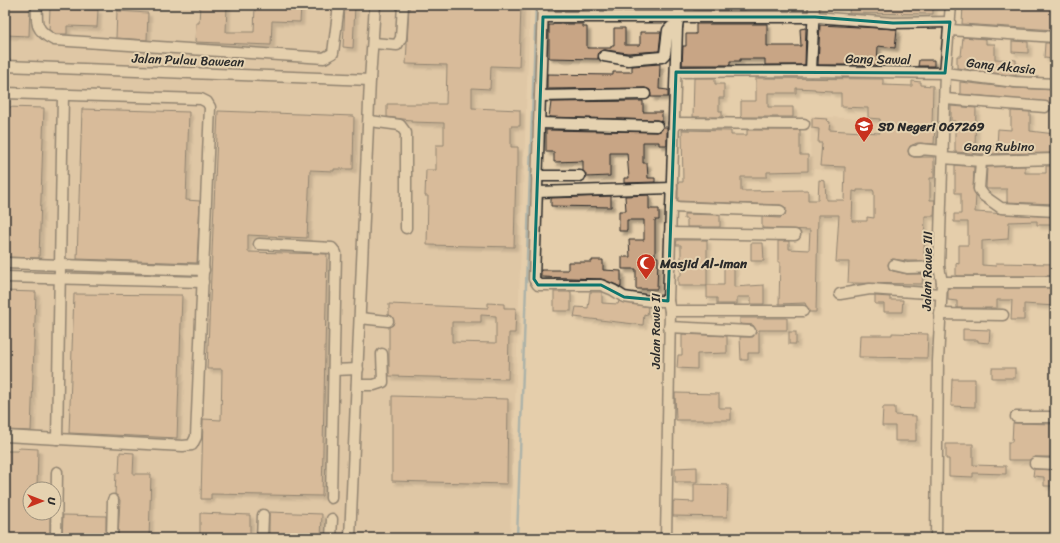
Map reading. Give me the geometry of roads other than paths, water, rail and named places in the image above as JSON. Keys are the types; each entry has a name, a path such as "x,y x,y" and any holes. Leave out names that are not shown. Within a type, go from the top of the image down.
{"street":[{"path":"37,5 36,21 42,34 54,40 324,58 333,53 339,5"},
{"path":"350,538 370,121 370,80 375,5"},
{"path":"373,44 397,45 401,38 403,5"},
{"path":"543,5 535,283 538,285 601,285 624,297 669,306 803,311"},
{"name":"Jalan Rawe II","path":"666,538 670,233 678,22 680,5"},
{"path":"811,71 814,5"},
{"name":"Jalan Rawe III","path":"936,538 940,314 942,282 939,267 945,73 951,5"},
{"path":"543,17 678,22 814,17 950,26 1055,37"},
{"path":"604,56 628,60 662,57 665,54 668,30 678,22"},
{"name":"Jalan Pulau Bawean","path":"5,66 370,80"},
{"name":"Gang Sawal","path":"676,72 811,71 945,73"},
{"name":"Gang Akasia","path":"945,73 1015,82 1055,84"},
{"path":"5,93 201,99 207,102 210,107 204,282 196,437 192,445 183,446 5,436"},
{"path":"540,96 645,94"},
{"path":"57,439 63,95"},
{"path":"945,99 1045,107"},
{"path":"370,121 400,125 406,133 406,228"},
{"path":"539,123 657,126"},
{"path":"674,123 804,124"},
{"name":"Gang Rubino","path":"914,151 920,151 920,149 981,161 1055,159"},
{"path":"981,161 979,189 984,196 1001,208 1055,211"},
{"path":"537,176 580,176"},
{"path":"537,192 672,188"},
{"path":"671,207 780,211"},
{"path":"670,233 795,235"},
{"path":"259,244 332,248 336,253 331,498"},
{"path":"5,263 204,270"},
{"path":"894,265 907,268 939,267"},
{"path":"5,276 204,282"},
{"path":"942,282 1055,282"},
{"path":"840,294 870,289 941,294"},
{"path":"940,314 1003,315"},
{"path":"360,318 388,321"},
{"path":"669,327 750,331"},
{"path":"357,385 374,385 383,382 382,354"},
{"path":"334,370 358,369"},
{"path":"1016,417 1055,418"},
{"path":"1035,463 1055,464"},
{"path":"56,538 57,472"},
{"path":"112,538 113,500"},
{"path":"262,538 263,515"},
{"path":"331,538 332,519"}],"waterway":[{"path":"517,538 536,5"}],"place":[{"name":"SD Negeri 067269","path":"864,143"},
{"name":"Masjid Al-Iman","path":"646,280"}]}
